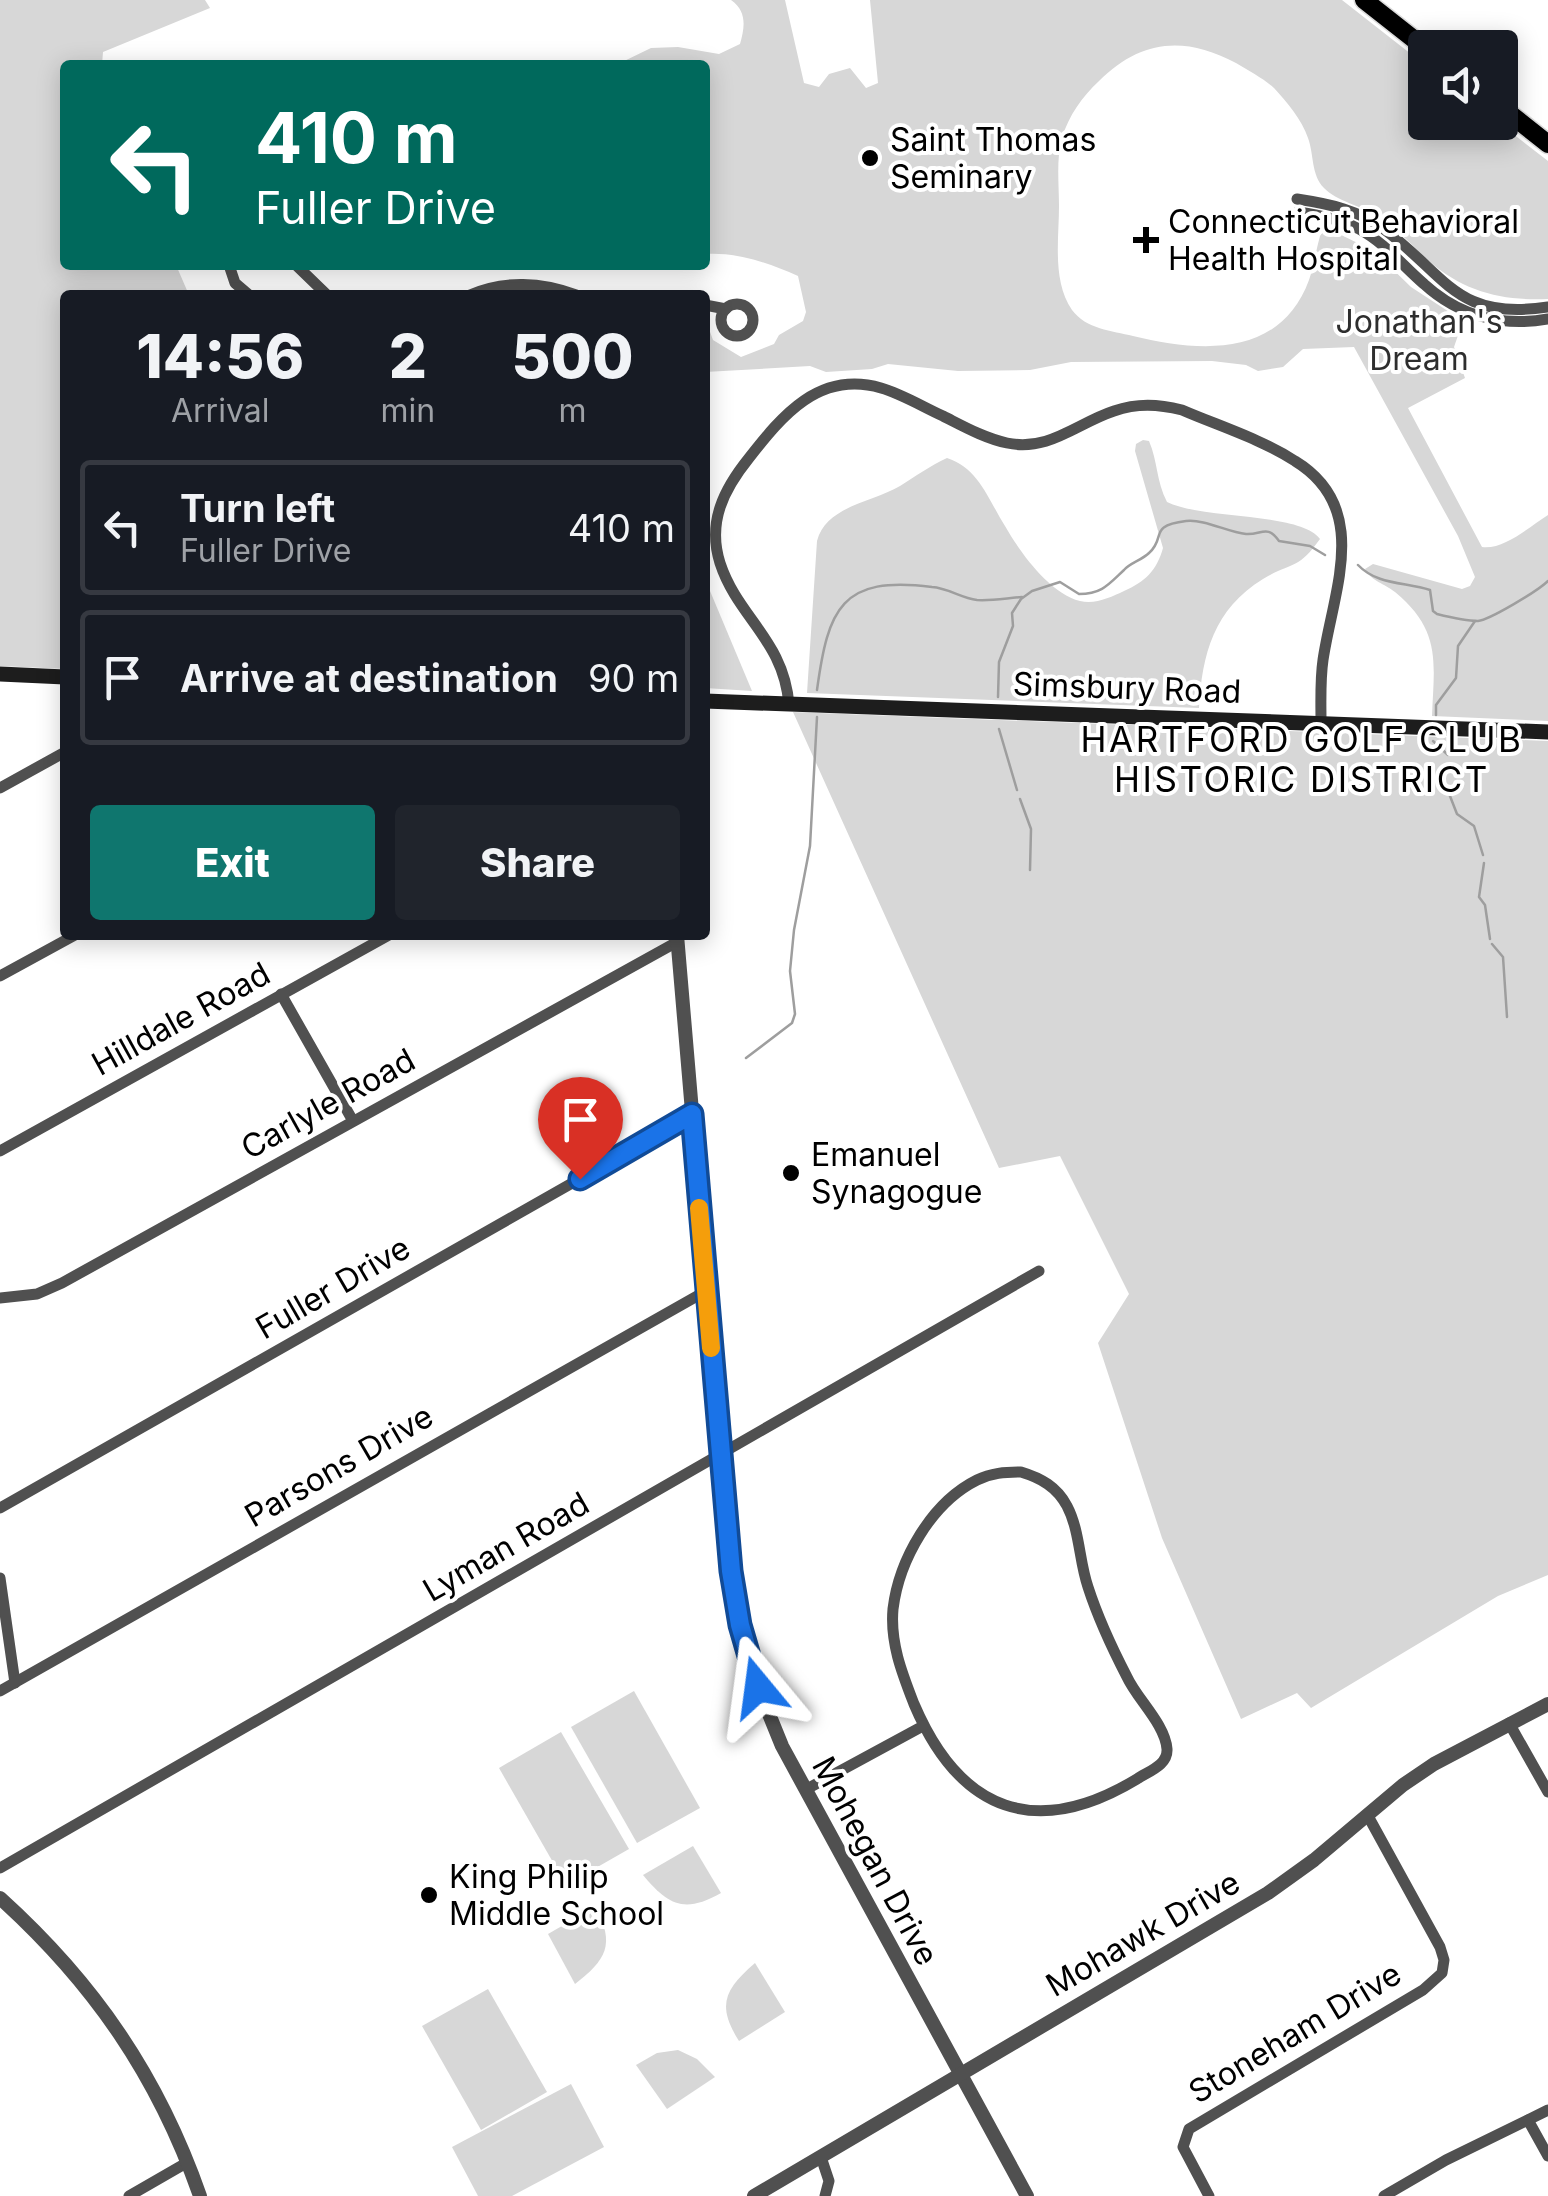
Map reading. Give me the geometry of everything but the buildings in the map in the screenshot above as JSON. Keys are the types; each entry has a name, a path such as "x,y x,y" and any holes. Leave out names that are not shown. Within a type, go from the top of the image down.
{"main road":[{"path":"1364,0 1408,35"},
{"path":"1518,120 1548,144"},
{"path":"0,674 60,677"},
{"name":"Simsbury Road","path":"710,700 1548,732"}],"street":[{"path":"1548,307 1507,310 1463,296 1440,282 1388,232 1372,222 1334,204 1298,205 1360,230 1393,253 1436,294 1474,315 1506,321 1548,319"},
{"path":"301,270 322,290"},
{"path":"481,290 530,283 557,290"},
{"path":"710,306 726,309"},
{"path":"788,705 780,660 724,572 716,541 718,512 735,474 790,408 816,393 858,384 884,388 1009,444 1053,440 1113,411 1154,404 1182,410 1293,459 1331,497 1342,532 1341,569 1322,670 1321,722"},
{"path":"0,788 60,755"},
{"path":"0,976 65,940"},
{"name":"Hilldale Road","path":"0,1151 380,940"},
{"name":"Carlyle Road","path":"0,1298 36,1294 62,1283 673,940"},
{"name":"Mohegan Drive","path":"677,940 720,1456 740,1625 758,1687 782,1746 1027,2196"},
{"path":"282,994 354,1121"},
{"name":"Fuller Drive","path":"0,1508 692,1114"},
{"name":"Lyman Road","path":"0,1868 1039,1272"},
{"name":"Parsons Drive","path":"0,1691 706,1292"},
{"path":"1021,1472 1039,1477 1057,1490 1069,1508 1087,1585 1136,1696 1161,1731 1168,1753 1164,1762 1102,1798 1069,1809 1038,1812 1012,1808 973,1788 949,1766 924,1726 899,1668 894,1641 893,1610 910,1550 934,1516 976,1480 997,1473 1021,1472"},
{"path":"0,1578 15,1683"},
{"name":"Mohawk Drive","path":"754,2196 1268,1893 1434,1764 1548,1704"},
{"path":"1509,1723 1548,1792"},
{"path":"805,1790 924,1726"},
{"name":"Stoneham Drive","path":"1209,2196 1184,2147 1189,2129 1423,1990 1442,1973 1440,1947 1368,1816"},
{"path":"0,1898 43,1937 95,1997 126,2041 152,2084 200,2196"},
{"path":"1384,2196 1400,2192 1446,2160 1548,2110"},
{"path":"1528,2120 1548,2156"},
{"path":"820,2157 829,2180 825,2196"},
{"path":"129,2196 188,2162"}],"green space":[{"path":"0,0 205,0 210,8 103,52 102,60 60,60 60,270 178,270 187,290 60,290 60,669 0,666"},
{"name":"Jonathan's Dream","path":"731,0 785,0 804,83 819,87 829,74 850,68 866,88 878,83 870,0 1342,0 1408,52 1408,140 1518,138 1548,161 1548,299 1485,292 1442,272 1378,216 1324,188 1302,125 1270,84 1217,54 1198,48 1163,46 1130,57 1115,67 1087,93 1072,114 1059,154 1058,246 1062,286 1078,316 1100,328 1158,341 1235,344 1258,337 1279,324 1296,306 1309,280 1320,236 1331,230 1374,251 1411,287 1463,321 1454,347 1465,378 1408,408 1482,547 1508,541 1548,515 1548,721 1432,716 1434,664 1428,634 1410,606 1365,569 1373,564 1462,589 1470,586 1475,577 1458,536 1354,347 1303,349 1283,367 1258,371 1246,365 1212,361 1071,362 1030,370 958,371 888,364 826,372 810,366 710,372 710,332 713,340 741,357 774,344 779,335 803,321 806,312 798,276 753,259 710,254 710,60 626,60 651,48 678,47 719,54 740,44 740,9"},
{"path":"1149,441 1167,502 1204,512 1293,524 1320,539 1300,561 1246,591 1222,619 1203,669 1199,708 807,693 817,541 822,529 840,512 889,492 947,458 975,477 1019,548 1047,581 1068,597 1091,602 1103,600 1144,579 1154,569 1163,548 1135,451 1136,444"},
{"path":"710,591 752,691 710,688"},
{"path":"793,712 1548,741 1548,1575 1498,1596 1311,1708 1297,1693 1241,1719 1162,1538 1098,1343 1129,1294 1060,1156 999,1168"},
{"path":"634,1691 700,1808 637,1843 571,1727"},
{"path":"561,1732 629,1849 566,1885 499,1768"},
{"path":"693,1846 721,1893 697,1903 678,1903 643,1875"},
{"path":"595,1907 605,1931 604,1950 594,1967 575,1984 548,1934"},
{"path":"755,1963 785,2012 739,2041 728,2017 727,1998"},
{"path":"488,1989 547,2092 481,2130 422,2026"},
{"path":"678,2050 697,2059 715,2077 667,2109 636,2065 657,2053"},
{"path":"571,2084 604,2147 512,2196 478,2196 452,2147"}],"waterway":[{"path":"998,697 999,662 1013,626 1012,613 1021,599 1060,582 1079,594 1099,590 1149,553 1166,526 1193,521 1246,534 1268,532 1279,541 1310,546 1325,555"},
{"path":"1358,565 1383,580 1430,590 1437,614 1473,621 1502,611 1548,581"},
{"path":"817,690 834,619 844,604 859,593 901,585 938,588 977,600 1022,597"},
{"path":"1436,715 1436,705 1456,678 1458,646 1475,621"},
{"path":"746,1058 792,1023 795,1014 790,971 810,846 817,717"},
{"path":"999,729 1017,790"},
{"path":"1433,741 1448,755"},
{"path":"1448,791 1457,814 1474,826 1483,855"},
{"path":"1020,799 1031,829 1030,870"},
{"path":"1484,863 1479,897 1485,905 1490,939"},
{"path":"1492,944 1503,957 1507,1017"}],"slow traffic":[{"path":"699,1208 711,1348"}],"place":[{"name":"Saint Thomas Seminary","path":"870,158"},
{"name":"Connecticut Behavioral Health Hospital","path":"1146,240"},
{"name":"Emanuel Synagogue","path":"791,1173"},
{"name":"King Philip Middle School","path":"429,1895"}],"district":[{"name":"HARTFORD GOLF CLUB HISTORIC DISTRICT","path":"1302,760"}],"route":[{"path":"580,1179 692,1114 731,1571 740,1625 758,1687"}]}
